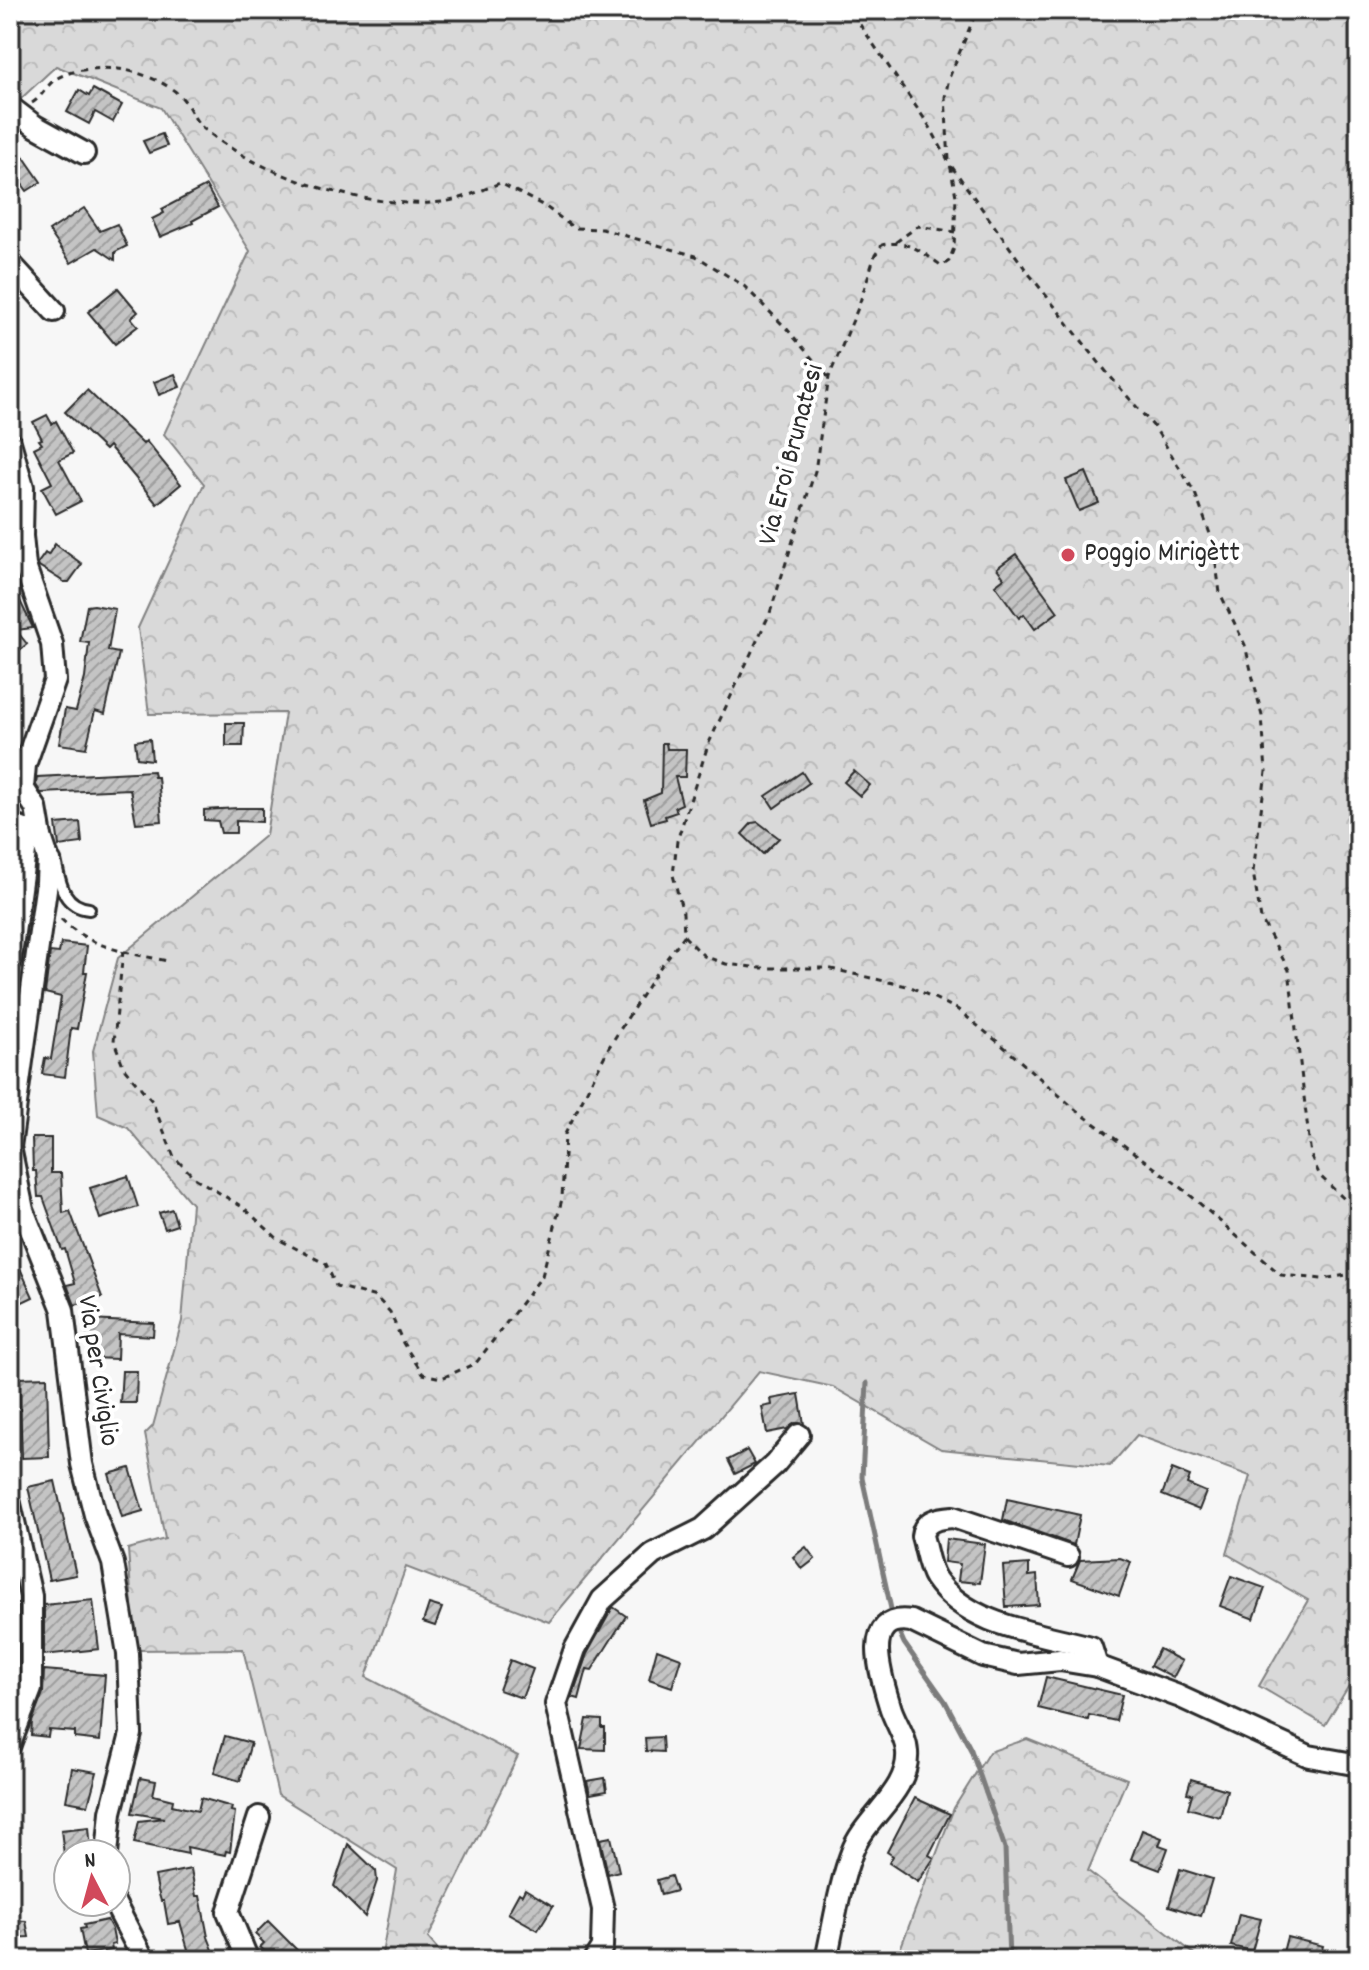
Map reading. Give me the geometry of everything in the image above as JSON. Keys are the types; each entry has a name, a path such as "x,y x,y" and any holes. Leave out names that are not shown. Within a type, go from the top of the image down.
{"street":[{"path":"12,109 35,126 84,153"},
{"path":"10,263 54,311"},
{"name":"Via per Civiglio","path":"10,442 23,487 17,503 25,566 52,644 55,680 25,765 23,788 36,808 27,830 48,858 10,1147 23,1210 63,1310 82,1464 95,1515 113,1563 128,1654 131,1734 111,1812 109,1838"},
{"path":"10,962 27,830"},
{"path":"594,1960 602,1947 603,1909 556,1704 575,1649 602,1600 653,1554 703,1529 775,1464 799,1435"},
{"path":"10,1504 31,1596 31,1689 10,1744"},
{"path":"1068,1556 953,1517 938,1518 927,1524 922,1536 933,1575 954,1600 979,1617 1091,1647 1097,1666"},
{"path":"826,1960 852,1850 907,1771 907,1748 890,1707 877,1649 879,1634 894,1622 911,1621 983,1656 1018,1664 1060,1660 1097,1666 1178,1696 1309,1756 1359,1765"},
{"path":"248,1960 228,1912 259,1817"},
{"path":"122,1918 144,1960"}],"lane":[{"path":"27,830 54,857 64,895 81,908 89,909"}],"path":[{"path":"850,10 930,127 950,164 1026,270 1155,428 1195,493 1213,542 1220,593 1245,645 1262,716 1266,772 1253,872 1261,919 1289,970 1311,1156 1320,1176 1359,1213"},
{"path":"896,242 910,245 942,266 949,261 954,248 956,196 950,164 945,97 949,78 977,10"},
{"path":"12,109 36,101 55,79 85,70 119,69 140,74 180,95 196,121 241,153 295,180 347,196 393,202 443,202 500,183 546,207 574,228 602,229 696,256 744,286 796,338 829,377"},
{"path":"896,242 918,226 955,232"},
{"name":"Via Eroi Brunatesi","path":"684,936 683,913 673,875 677,841 708,745 770,613 815,471 829,377 858,308 875,255 882,245 896,242"},
{"path":"59,918 77,935 101,947 167,961"},
{"path":"123,951 114,1041 124,1068 152,1101 174,1157 195,1178 244,1208 278,1239 326,1264 336,1286 376,1297 390,1312 403,1343 423,1374 442,1378 476,1363 542,1276 562,1199 565,1134 609,1047 658,970 684,936 704,956 726,964 761,968 827,968 911,987 957,1009 1076,1110 1182,1188 1281,1275 1322,1279 1359,1273"}],"green space":[{"path":"10,10 1359,10 1359,1669 1325,1725 1259,1686 1308,1600 1227,1554 1250,1476 1137,1435 1110,1466 941,1449 833,1387 759,1371 549,1622 406,1567 366,1677 518,1756 428,1938 447,1960 381,1960 397,1870 278,1795 243,1649 135,1650 128,1549 165,1539 145,1434 153,1426 182,1321 192,1204 128,1128 98,1115 93,1051 118,958 266,835 285,713 149,714 138,628 204,484 164,434 250,251 161,108 56,66 10,109"},
{"path":"1027,1739 1127,1779 1088,1871 1202,1960 896,1960 954,1808 989,1752"}],"building":[{"path":"93,89 122,105 113,122 95,112 89,124 67,112 79,90 89,96"},
{"path":"162,134 167,146 149,153 143,141"},
{"path":"10,137 41,182 27,191 10,167"},
{"path":"206,186 218,207 193,223 160,237 152,219 164,213 162,209"},
{"path":"84,208 100,231 117,224 127,246 115,252 115,260 97,248 71,263 49,231"},
{"path":"118,288 138,312 131,318 138,326 115,344 88,312"},
{"path":"175,374 180,387 159,395 154,382"},
{"path":"87,390 143,444 146,441 181,484 157,504 109,446 105,450 65,412"},
{"path":"47,415 52,424 56,421 73,453 59,460 81,501 56,514 42,488 52,483 34,448 42,444 39,440 42,439 33,422"},
{"path":"1086,472 1099,503 1079,511 1066,480"},
{"path":"55,544 82,564 69,582 39,566 45,553 48,555"},
{"path":"1016,554 1058,612 1035,629 1024,614 1019,618 995,585 1004,578 997,568"},
{"path":"10,580 33,628 16,630 27,644 10,658"},
{"path":"87,606 115,609 108,651 119,653 105,714 95,711 86,748 59,744 65,709 76,711 85,678 89,643 80,642"},
{"path":"226,723 244,723 243,746 226,746"},
{"path":"150,739 152,760 137,758 135,741"},
{"path":"662,743 666,743 667,749 686,749 685,777 675,777 682,804 675,807 677,812 665,816 666,819 651,823 644,800 661,793"},
{"path":"153,771 154,777 158,777 162,821 136,823 130,789 41,793 36,785 37,777"},
{"path":"854,771 870,785 860,796 844,782"},
{"path":"802,772 809,783 774,808 766,796"},
{"path":"262,808 262,822 236,821 236,833 221,833 218,821 204,820 204,810"},
{"path":"80,822 82,843 59,846 56,824"},
{"path":"758,822 779,838 763,854 742,834 752,823"},
{"path":"61,943 87,946 84,972 87,972 77,1029 71,1028 65,1077 42,1074 45,1058 51,1059 61,997 45,993 50,952 59,953"},
{"path":"32,1138 51,1138 51,1173 61,1173 63,1213 70,1211 102,1297 75,1305 67,1285 75,1283 65,1249 62,1250 43,1197 38,1197"},
{"path":"128,1176 138,1207 100,1219 90,1188"},
{"path":"172,1209 177,1225 165,1229 159,1213"},
{"path":"10,1246 33,1297 10,1308"},
{"path":"88,1320 154,1323 153,1336 118,1334 117,1359 91,1358 92,1339 87,1339"},
{"path":"122,1371 137,1371 136,1403 120,1403"},
{"path":"47,1377 49,1457 22,1458 19,1378"},
{"path":"799,1394 804,1424 795,1423 787,1429 767,1433 762,1407 772,1405 771,1399"},
{"path":"747,1450 755,1464 735,1474 728,1460"},
{"path":"130,1468 143,1511 122,1517 109,1474"},
{"path":"1172,1469 1190,1476 1187,1484 1206,1492 1199,1510 1162,1495"},
{"path":"55,1481 76,1575 49,1580 28,1487"},
{"path":"1007,1499 1080,1515 1074,1545 1003,1520"},
{"path":"946,1539 985,1544 980,1583 958,1581 960,1564 944,1562"},
{"path":"806,1547 815,1559 802,1569 793,1557"},
{"path":"1120,1558 1131,1562 1119,1596 1072,1579 1080,1560"},
{"path":"1029,1564 1029,1576 1037,1575 1039,1605 1006,1607 1003,1566"},
{"path":"1231,1576 1265,1588 1254,1619 1220,1606"},
{"path":"93,1600 99,1649 44,1655 44,1605"},
{"path":"429,1604 442,1608 435,1626 423,1622"},
{"path":"613,1607 626,1616 592,1670 587,1669 579,1699 572,1697 587,1654"},
{"path":"657,1649 681,1658 672,1687 649,1679"},
{"path":"1159,1649 1182,1661 1173,1678 1150,1666"},
{"path":"510,1660 533,1669 522,1698 499,1690"},
{"path":"44,1670 105,1675 100,1741 75,1738 75,1732 49,1730 48,1737 31,1735 32,1722 43,1693"},
{"path":"1046,1677 1122,1695 1116,1721 1089,1715 1088,1720 1038,1708"},
{"path":"587,1719 602,1720 605,1750 581,1749"},
{"path":"225,1736 251,1743 240,1781 214,1773"},
{"path":"662,1737 663,1752 646,1751 645,1738"},
{"path":"72,1768 97,1772 88,1805 66,1801"},
{"path":"140,1778 156,1781 153,1795 173,1800 172,1805 198,1811 201,1798 232,1807 231,1811 235,1812 230,1852 226,1851 225,1855 187,1847 188,1854 134,1843 139,1821 164,1818 132,1813"},
{"path":"605,1778 607,1791 590,1794 587,1781"},
{"path":"1191,1779 1227,1790 1220,1817 1188,1808 1192,1794 1187,1793"},
{"path":"915,1798 950,1814 929,1855 934,1858 918,1882 889,1863 893,1856 887,1852"},
{"path":"89,1827 90,1838 62,1838 61,1830"},
{"path":"1142,1830 1162,1838 1159,1845 1168,1848 1160,1870 1131,1859"},
{"path":"611,1837 619,1871 608,1874 600,1839"},
{"path":"348,1844 376,1871 377,1881 365,1917 334,1886"},
{"path":"191,1869 196,1896 200,1896 208,1937 217,1960 191,1960 180,1922 168,1924 164,1901 161,1901 158,1891 155,1876"},
{"path":"1180,1869 1212,1879 1201,1916 1169,1906"},
{"path":"671,1876 676,1891 661,1895 657,1880"},
{"path":"525,1889 553,1906 538,1930 508,1913 519,1893 522,1895"},
{"path":"1239,1914 1261,1919 1252,1951 1231,1946"},
{"path":"10,1920 26,1921 29,1937 10,1938"},
{"path":"107,1920 115,1944 111,1945 112,1950 85,1954 80,1929 85,1928 84,1925"},
{"path":"268,1921 299,1952 290,1960 274,1960 260,1947 264,1943 255,1934"},
{"path":"1287,1937 1323,1946 1319,1960 1281,1960"}],"waterway":[{"path":"867,1383 862,1477 893,1618"},
{"path":"897,1627 904,1643 945,1701 971,1750 1005,1848 1009,1960"}],"place":[{"name":"Poggio Mirigètt","path":"1068,555"}]}
